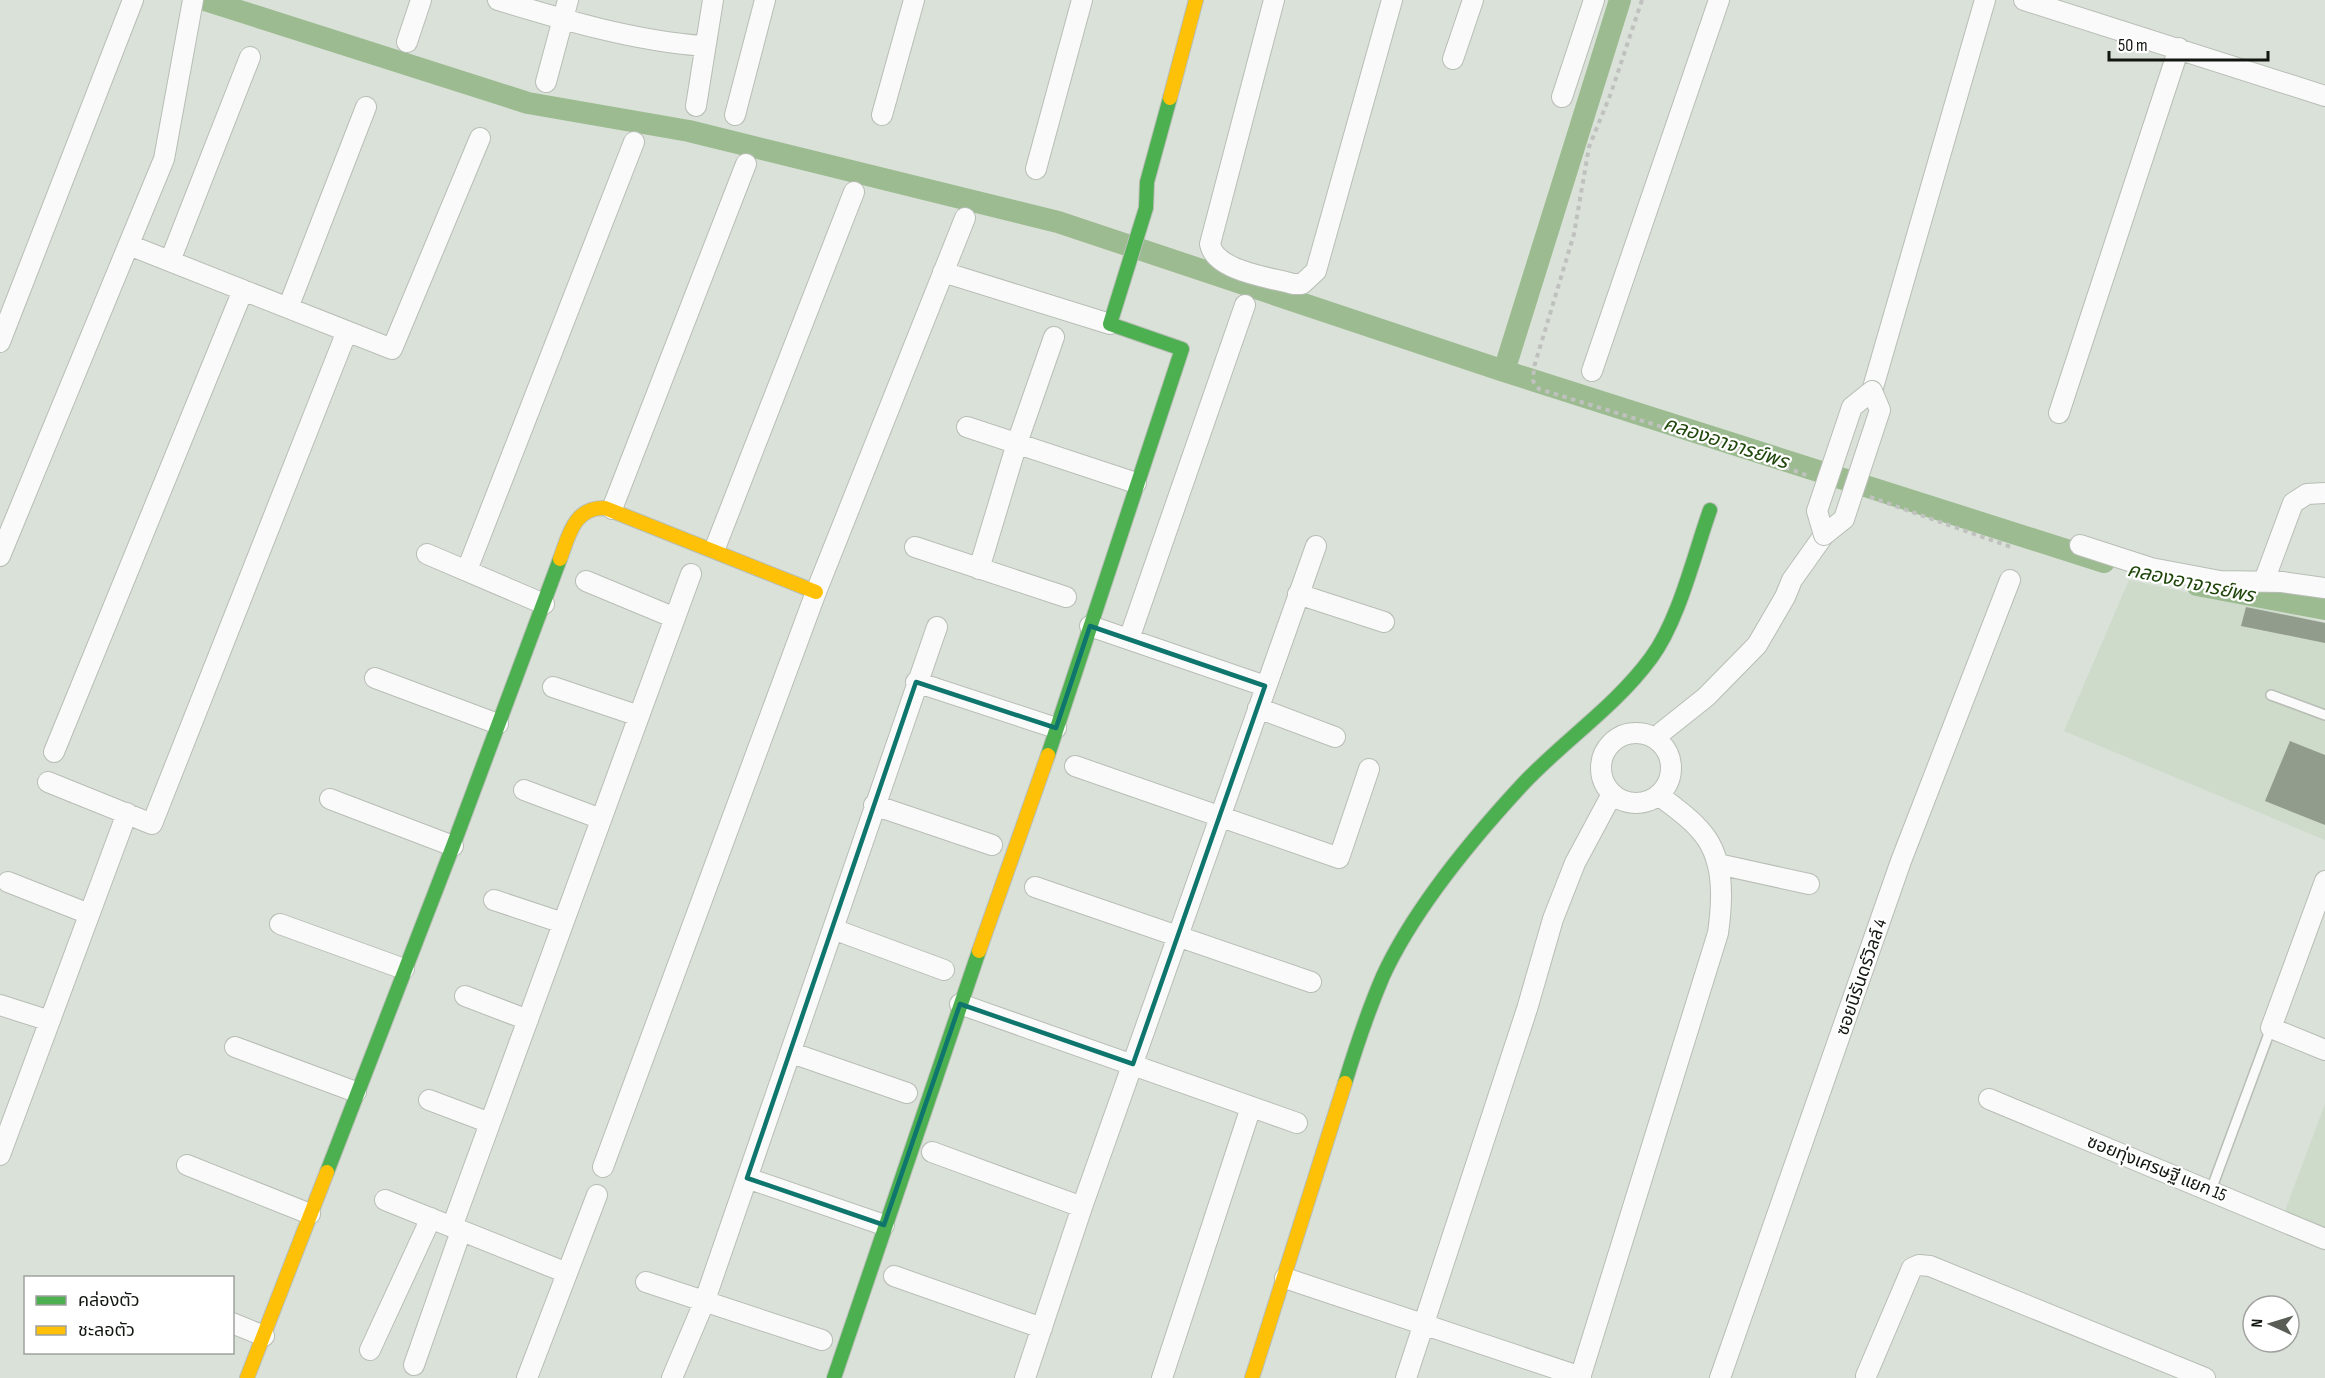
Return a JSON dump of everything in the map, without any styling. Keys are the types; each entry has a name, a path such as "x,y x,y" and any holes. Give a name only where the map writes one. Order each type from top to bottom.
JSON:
{"street":[{"path":"0,556 164,159 193,0"},
{"path":"407,42 421,0"},
{"path":"498,0 563,19 681,44 704,46"},
{"path":"546,82 568,0"},
{"path":"696,106 713,0"},
{"path":"735,115 765,0"},
{"path":"882,115 914,0"},
{"path":"1036,169 1082,0"},
{"path":"1110,324 1146,207 1148,182 1196,0"},
{"path":"1274,0 1210,244 1212,252 1223,264 1293,284 1302,284 1316,272 1392,0"},
{"path":"1453,59 1473,0"},
{"path":"1562,97 1594,0"},
{"path":"1592,371 1719,0"},
{"path":"1824,535 1817,512 1852,407 1872,391 1985,0"},
{"path":"2024,0 2325,96"},
{"path":"0,342 132,2"},
{"path":"2058,413 2178,48"},
{"path":"170,261 250,57"},
{"path":"288,308 366,107"},
{"path":"129,245 392,349 480,138"},
{"path":"467,570 634,142"},
{"path":"612,508 746,164"},
{"path":"715,549 854,192"},
{"path":"603,1167 816,592 965,218"},
{"path":"834,1378 960,1004 1014,857 1182,349 944,272"},
{"path":"54,752 243,290"},
{"path":"1129,639 1245,305"},
{"path":"48,782 152,824 347,331"},
{"path":"979,569 1017,444 1054,337"},
{"path":"1657,740 1662,732 1714,690 1757,645 1772,622 1792,580 1824,535 1844,519 1880,410 1872,391"},
{"path":"967,426 1136,483"},
{"path":"2264,581 2293,503 2307,494 2325,493"},
{"path":"248,1378 356,1092 453,846 572,526 579,515 589,508 612,508 816,592"},
{"path":"1252,1378 1360,1035 1383,975 1412,924 1476,838 1523,784 1593,720 1640,671 1661,642 1710,510"},
{"path":"2080,545 2151,568 2220,581 2264,581 2325,588"},
{"path":"1025,1378 1176,937 1316,546"},
{"path":"915,547 1066,597"},
{"path":"426,554 544,604"},
{"path":"414,1365 490,1123 691,574"},
{"name":"ซอยนิรันดร์วิลล์ 4","path":"1720,1378 1901,861 2010,580"},
{"path":"586,581 675,618"},
{"path":"1298,594 1384,622"},
{"path":"1090,626 1265,686"},
{"path":"672,1378 705,1300 792,1053 916,682 937,627"},
{"path":"375,678 498,724"},
{"path":"916,682 1056,728"},
{"path":"553,687 639,716"},
{"path":"1258,708 1335,736"},
{"path":"1593,720 1609,747"},
{"path":"1627,735 1647,735 1657,740 1664,748 1671,767 1670,778 1659,795 1640,803 1621,800 1612,794 1602,776 1604,756 1609,747 1627,735"},
{"path":"1075,766 1339,858 1369,769"},
{"path":"524,790 602,819"},
{"path":"1406,1378 1553,919 1575,863 1612,794"},
{"path":"1285,1278 1580,1378 1715,944 1721,912 1718,864 1701,830 1659,795"},
{"path":"330,799 453,846"},
{"path":"874,805 992,845"},
{"path":"0,1155 5,1124 50,1021 127,813"},
{"path":"1718,864 1809,884"},
{"path":"2325,881 2271,1028 2325,1050"},
{"path":"8,882 89,914"},
{"path":"1035,887 1311,982"},
{"path":"494,900 563,923"},
{"path":"280,924 404,969"},
{"path":"833,929 944,970"},
{"path":"465,996 528,1020"},
{"path":"960,1004 1297,1123"},
{"path":"0,1005 50,1021"},
{"path":"235,1047 356,1092"},
{"path":"792,1053 906,1093"},
{"name":"ซอยทุ่งเศรษฐี แยก 15","path":"1989,1099 2325,1239"},
{"path":"429,1100 490,1123"},
{"path":"1162,1378 1251,1107"},
{"path":"932,1152 1082,1207"},
{"path":"187,1165 310,1214"},
{"path":"747,1178 884,1225"},
{"path":"527,1378 597,1195"},
{"path":"385,1200 567,1273"},
{"path":"370,1350 431,1218"},
{"path":"1866,1376 1912,1268 1919,1265 1930,1266 2205,1378"},
{"path":"894,1276 1042,1328"},
{"path":"646,1282 822,1340"},
{"path":"234,1324 264,1336"}],"lane":[{"path":"2271,694 2325,715"},
{"path":"2211,1190 2271,1028"}],"path":[{"path":"1642,0 1611,93 1589,147 1574,234 1532,374 1533,381 1539,389 1737,450 1815,478"},
{"path":"1860,493 2014,548"}],"highlighted area":[{"path":"1090,626 1265,686 1133,1064 960,1004 884,1225 747,1178 916,682 1056,728"}],"shaded area":[{"path":"2129,580 2325,622 2325,840 2064,731"},
{"path":"2325,1104 2325,1229 2285,1211"}],"building":[{"path":"2246,607 2325,623 2325,643 2241,626"},
{"path":"2290,741 2325,755 2325,825 2265,801"}],"waterway":[{"path":"205,0 528,103 689,131 1058,222 1504,371"},
{"name":"คลองอาจารย์พร","path":"1620,0 1504,371 2104,562"},
{"name":"คลองอาจารย์พร","path":"2197,585 2325,609"}],"traffic: fast":[{"path":"1048,755 1182,349 1110,324 1146,208 1147,182 1170,98"},
{"path":"1345,1083 1362,1029 1383,976 1410,926 1427,901 1464,852 1522,785 1637,676 1661,643 1678,606 1710,510"},
{"path":"327,1172 453,846 560,559"},
{"path":"834,1378 979,951"}],"traffic: slow":[{"path":"1170,98 1196,0"},
{"path":"560,559 570,532 580,517 586,512 605,508 816,592"},
{"path":"979,951 1048,755"},
{"path":"1252,1378 1345,1083"},
{"path":"247,1378 327,1172"}]}
